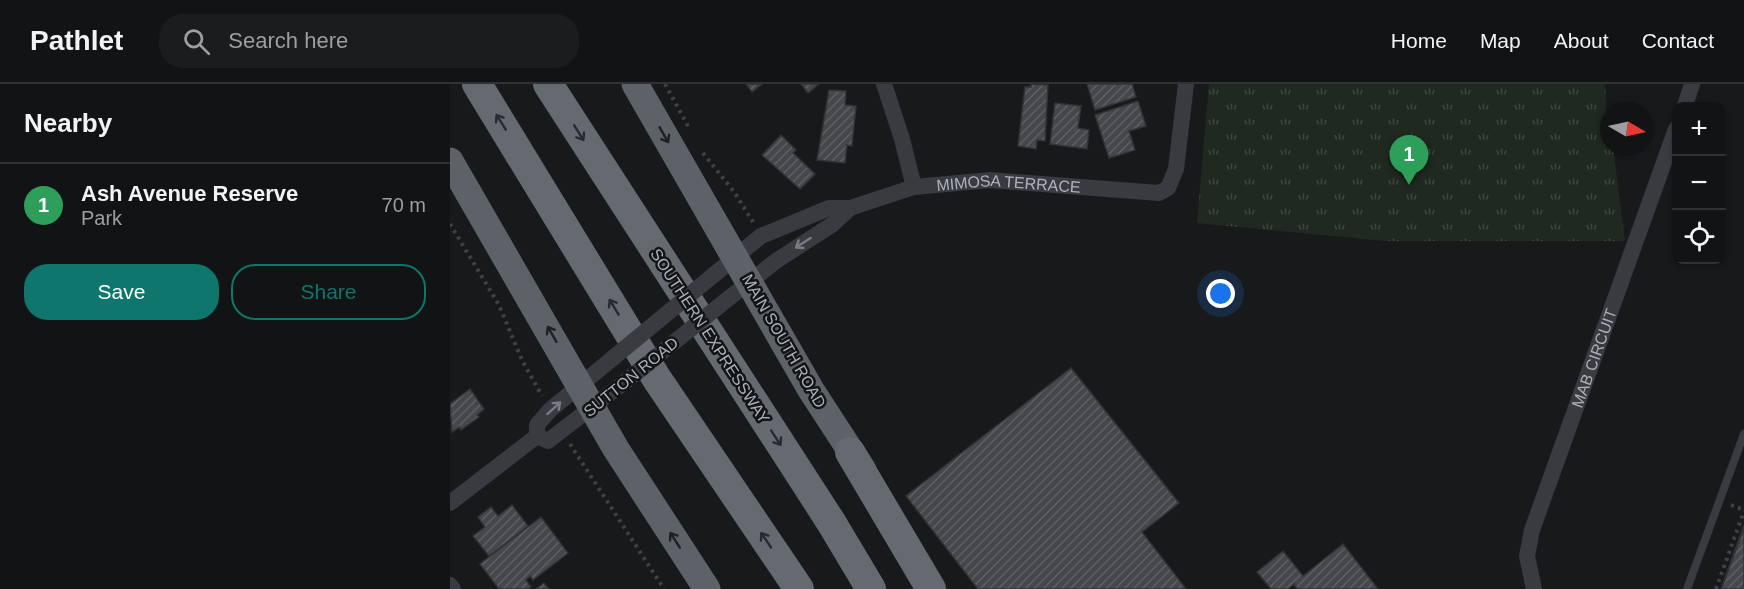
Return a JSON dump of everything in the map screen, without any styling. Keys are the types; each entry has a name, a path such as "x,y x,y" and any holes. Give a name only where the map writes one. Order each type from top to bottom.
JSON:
{"highway":[{"path":"477,84 657,379 795,584"},
{"name":"SOUTHERN EXPRESSWAY","path":"548,84 831,522 871,589"},
{"name":"MAIN SOUTH ROAD","path":"634,84 740,290 947,589"},
{"path":"450,161 458,180 587,396 616,449 707,589"},
{"path":"850,452 931,589"},
{"path":"831,522 883,589"}],"street":[{"path":"884,84 902,139 914,187"},
{"name":"MIMOSA TERRACE","path":"587,396 613,358 761,236 829,208 850,208 914,187 990,180 1150,193 1168,188 1176,169 1186,84"},
{"path":"1686,102 1692,84"},
{"name":"MAB CIRCUIT","path":"1534,589 1527,556 1532,530 1672,143"},
{"name":"MIMOSA TERRACE","path":"740,290 776,261 833,224 850,208"},
{"name":"SUTTON ROAD","path":"537,436 537,425 587,396 626,381 740,290"},
{"name":"SUTTON ROAD","path":"537,436 548,441 587,396"},
{"name":"SUTTON ROAD","path":"450,503 537,436"},
{"path":"450,585 453,589"}],"lane":[{"path":"1687,589 1744,434"}],"path":[{"path":"665,84 692,133"},
{"path":"697,143 735,193 753,222"},
{"path":"450,224 499,305 522,360 542,396"},
{"path":"575,452 664,589"},
{"path":"1716,589 1744,511"}],"green space":[{"path":"1209,84 1605,84 1606,102 1600,102 1600,156 1614,156 1625,241 1385,241 1197,223"}],"building":[{"path":"746,84 762,84 752,92"},
{"path":"801,84 819,84 808,93"},
{"path":"1031,84 1048,85 1045,141 1037,140 1036,149 1018,146 1025,87 1031,87"},
{"path":"1087,84 1132,84 1136,97 1095,110"},
{"path":"829,90 846,91 845,105 856,106 852,146 847,145 845,163 817,160"},
{"path":"1138,101 1146,126 1129,131 1135,150 1109,158 1095,115"},
{"path":"1055,103 1081,106 1078,128 1089,130 1087,149 1050,144"},
{"path":"781,135 796,150 793,153 815,174 800,189 762,155"},
{"path":"1071,368 1179,503 1142,532 1186,589 978,589 906,496"},
{"path":"470,389 484,409 477,415 479,417 461,430 459,427 452,432 450,404"},
{"path":"512,505 528,526 489,556 473,536 485,527 478,517 491,507 498,516"},
{"path":"541,517 568,553 533,580 530,576 526,580 531,587 528,589 499,589 480,564"},
{"path":"1744,525 1744,589 1721,589"},
{"path":"1744,528 1744,589 1721,589 1724,582"},
{"path":"1343,544 1378,589 1297,589 1294,584 1288,589 1271,589 1257,572 1283,551 1303,576"},
{"path":"544,583 549,589 536,589"}],"place":[{"name":"Ash Avenue Reserve","path":"1409,185"}]}
